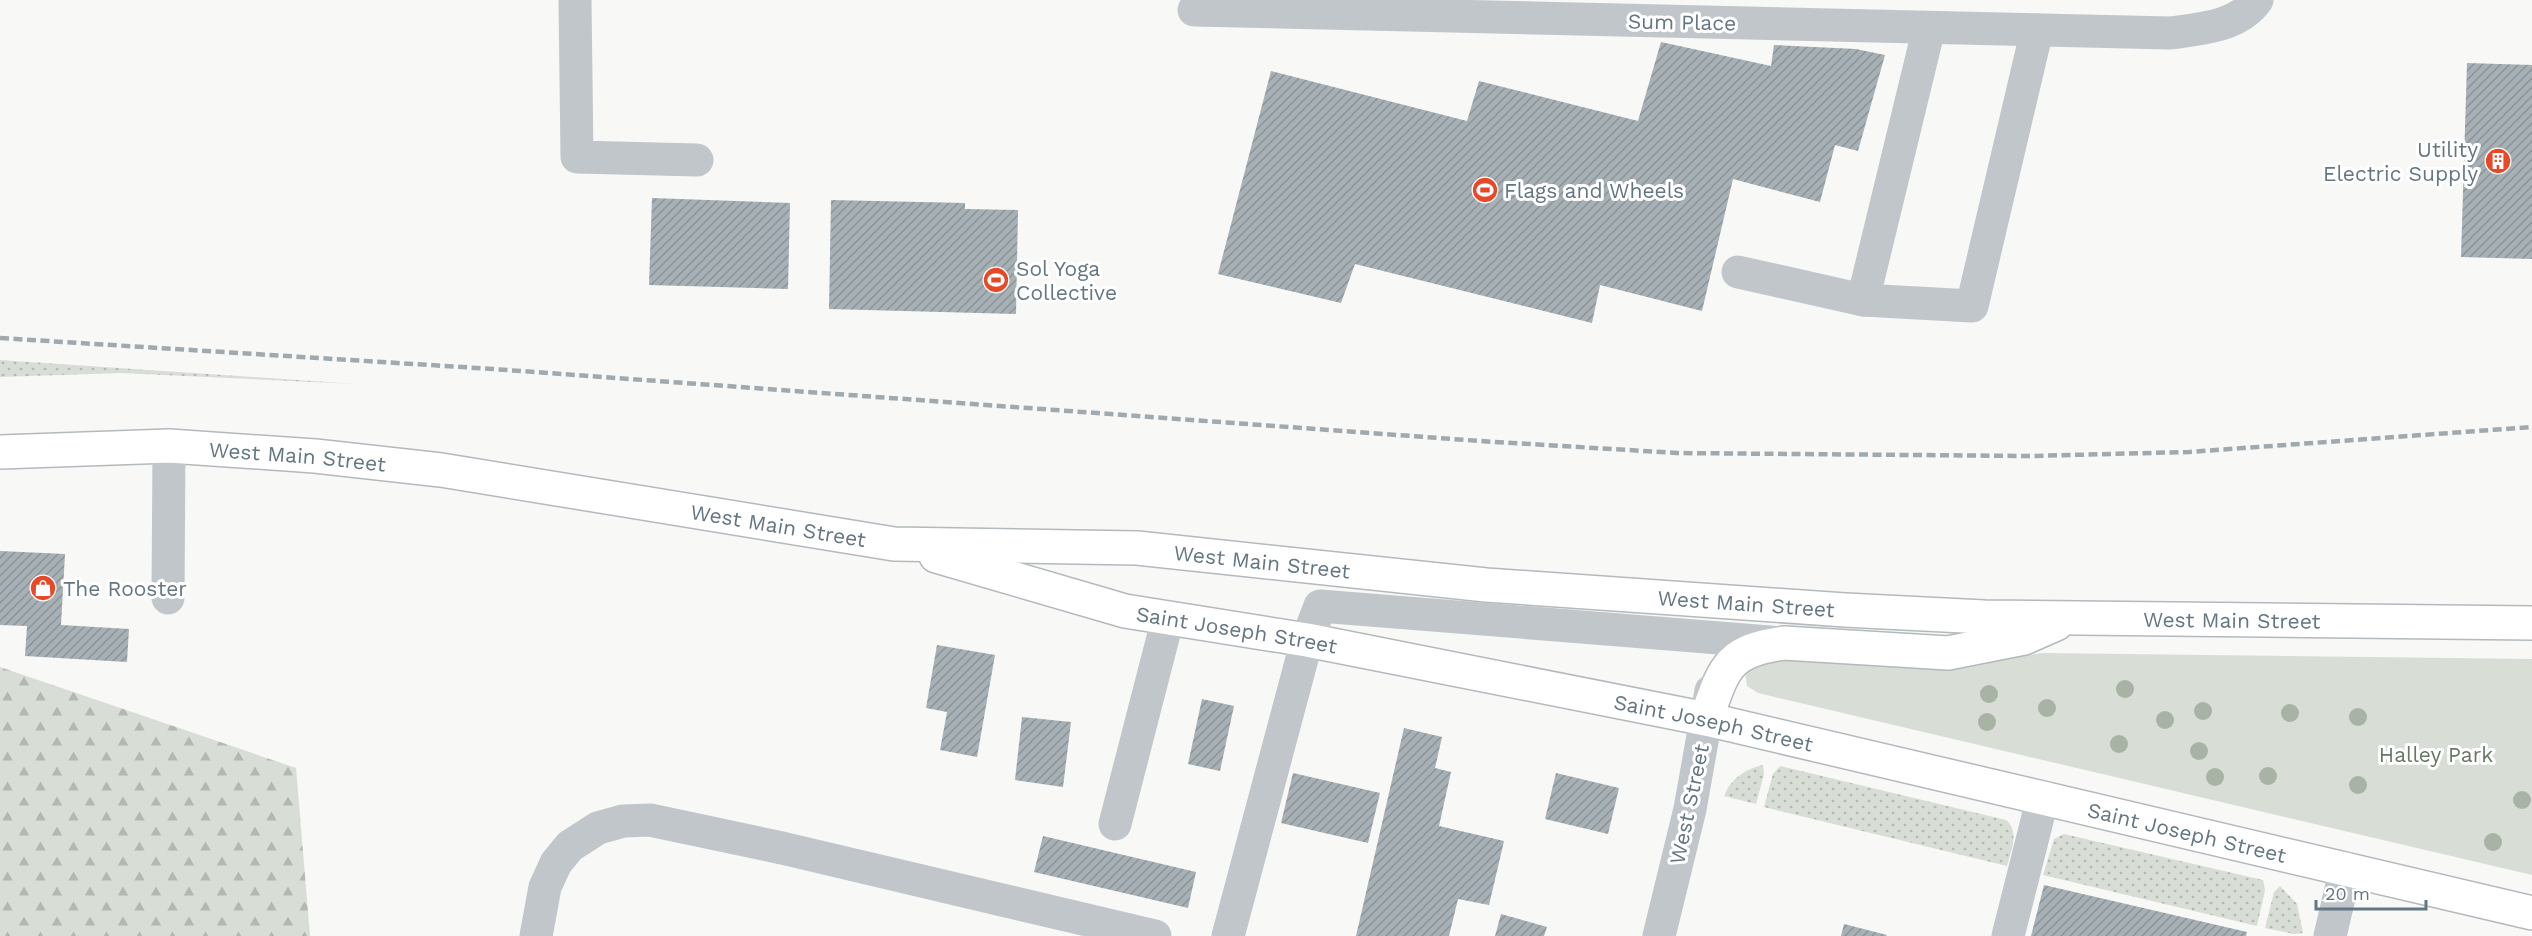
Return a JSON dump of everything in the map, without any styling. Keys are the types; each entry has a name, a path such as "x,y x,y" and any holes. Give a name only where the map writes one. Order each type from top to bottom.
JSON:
{"main road":[{"name":"West Main Street","path":"0,452 169,447 315,456 441,470 894,544 1137,548 1486,585 1880,612 2069,618 2532,623"},
{"name":"Saint Joseph Street","path":"894,544 1125,611 1307,640 1706,719 2532,913"},
{"path":"1706,719 1721,678 1730,663 1746,652 1761,646 1784,643 1948,653 2024,638 2069,618"}],"street":[{"path":"575,0 577,157 697,160"},
{"name":"Sum Place","path":"1194,10 2170,33 2215,27 2251,9 2257,0"},
{"path":"1863,300 1929,28"},
{"path":"1738,272 1863,300 1972,306 2037,30"},
{"path":"168,598 169,447"},
{"name":"West Street","path":"1659,936 1690,809 1726,600"},
{"path":"1228,936 1307,640 1320,606 1784,643"},
{"path":"1115,824 1167,618"},
{"path":"2008,936 2043,797"},
{"path":"536,936 545,887 556,863 570,846 598,828 623,821 650,820 1155,936"},
{"path":"2330,936 2346,868"}],"green space":[{"path":"0,360 356,384 121,373 0,377"},
{"name":"Halley Park","path":"2042,653 2532,659 2532,875 1758,693 1747,686 1745,672 1767,657 1965,664"},
{"path":"0,667 296,768 310,936 0,936"},
{"path":"1763,765 1764,774 1756,804 1724,796 1740,775"},
{"path":"1780,766 2006,820 2014,836 2007,866 1764,807 1773,774"},
{"path":"2064,834 2263,880 2265,890 2257,926 2043,875 2054,839"},
{"path":"2280,886 2297,904 2303,933 2294,934 2265,928 2274,892"}],"building":[{"name":"Flags and Wheels","path":"1661,42 1771,66 1774,45 1856,49 1885,55 1858,151 1835,145 1820,202 1733,179 1702,311 1600,285 1592,323 1355,264 1341,303 1218,274 1271,71 1467,121 1479,81 1638,121"},
{"name":"Utility Electric Supply","path":"2467,63 2532,65 2532,259 2461,257"},
{"path":"652,198 790,203 788,289 649,285"},
{"path":"831,200 965,203 965,209 1018,210 1016,314 829,309"},
{"path":"0,551 65,554 61,625 129,629 127,662 25,656 27,626 0,625"},
{"path":"937,645 995,655 977,757 940,750 947,712 926,708"},
{"path":"1202,699 1234,706 1220,771 1188,764"},
{"path":"1022,717 1071,722 1063,787 1015,780"},
{"path":"1404,728 1442,737 1435,768 1451,772 1439,826 1504,841 1489,905 1458,899 1449,936 1356,936"},
{"path":"1293,773 1380,793 1368,843 1281,823"},
{"path":"1556,773 1619,788 1608,834 1545,819"},
{"path":"1043,836 1196,872 1188,908 1034,872"},
{"path":"2044,885 2247,932 2246,936 2031,936"},
{"path":"1501,914 1547,927 1544,936 1495,936"},
{"path":"1844,924 1887,935 1841,936"}],"railway":[{"path":"0,338 493,369 1480,441 1677,453 2030,456 2189,452 2532,427"}],"place":[{"name":"Utility Electric Supply","path":"2498,161"},
{"name":"Flags and Wheels","path":"1485,190"},
{"name":"Sol Yoga Collective","path":"996,280"},
{"name":"The Rooster","path":"43,588"}]}
